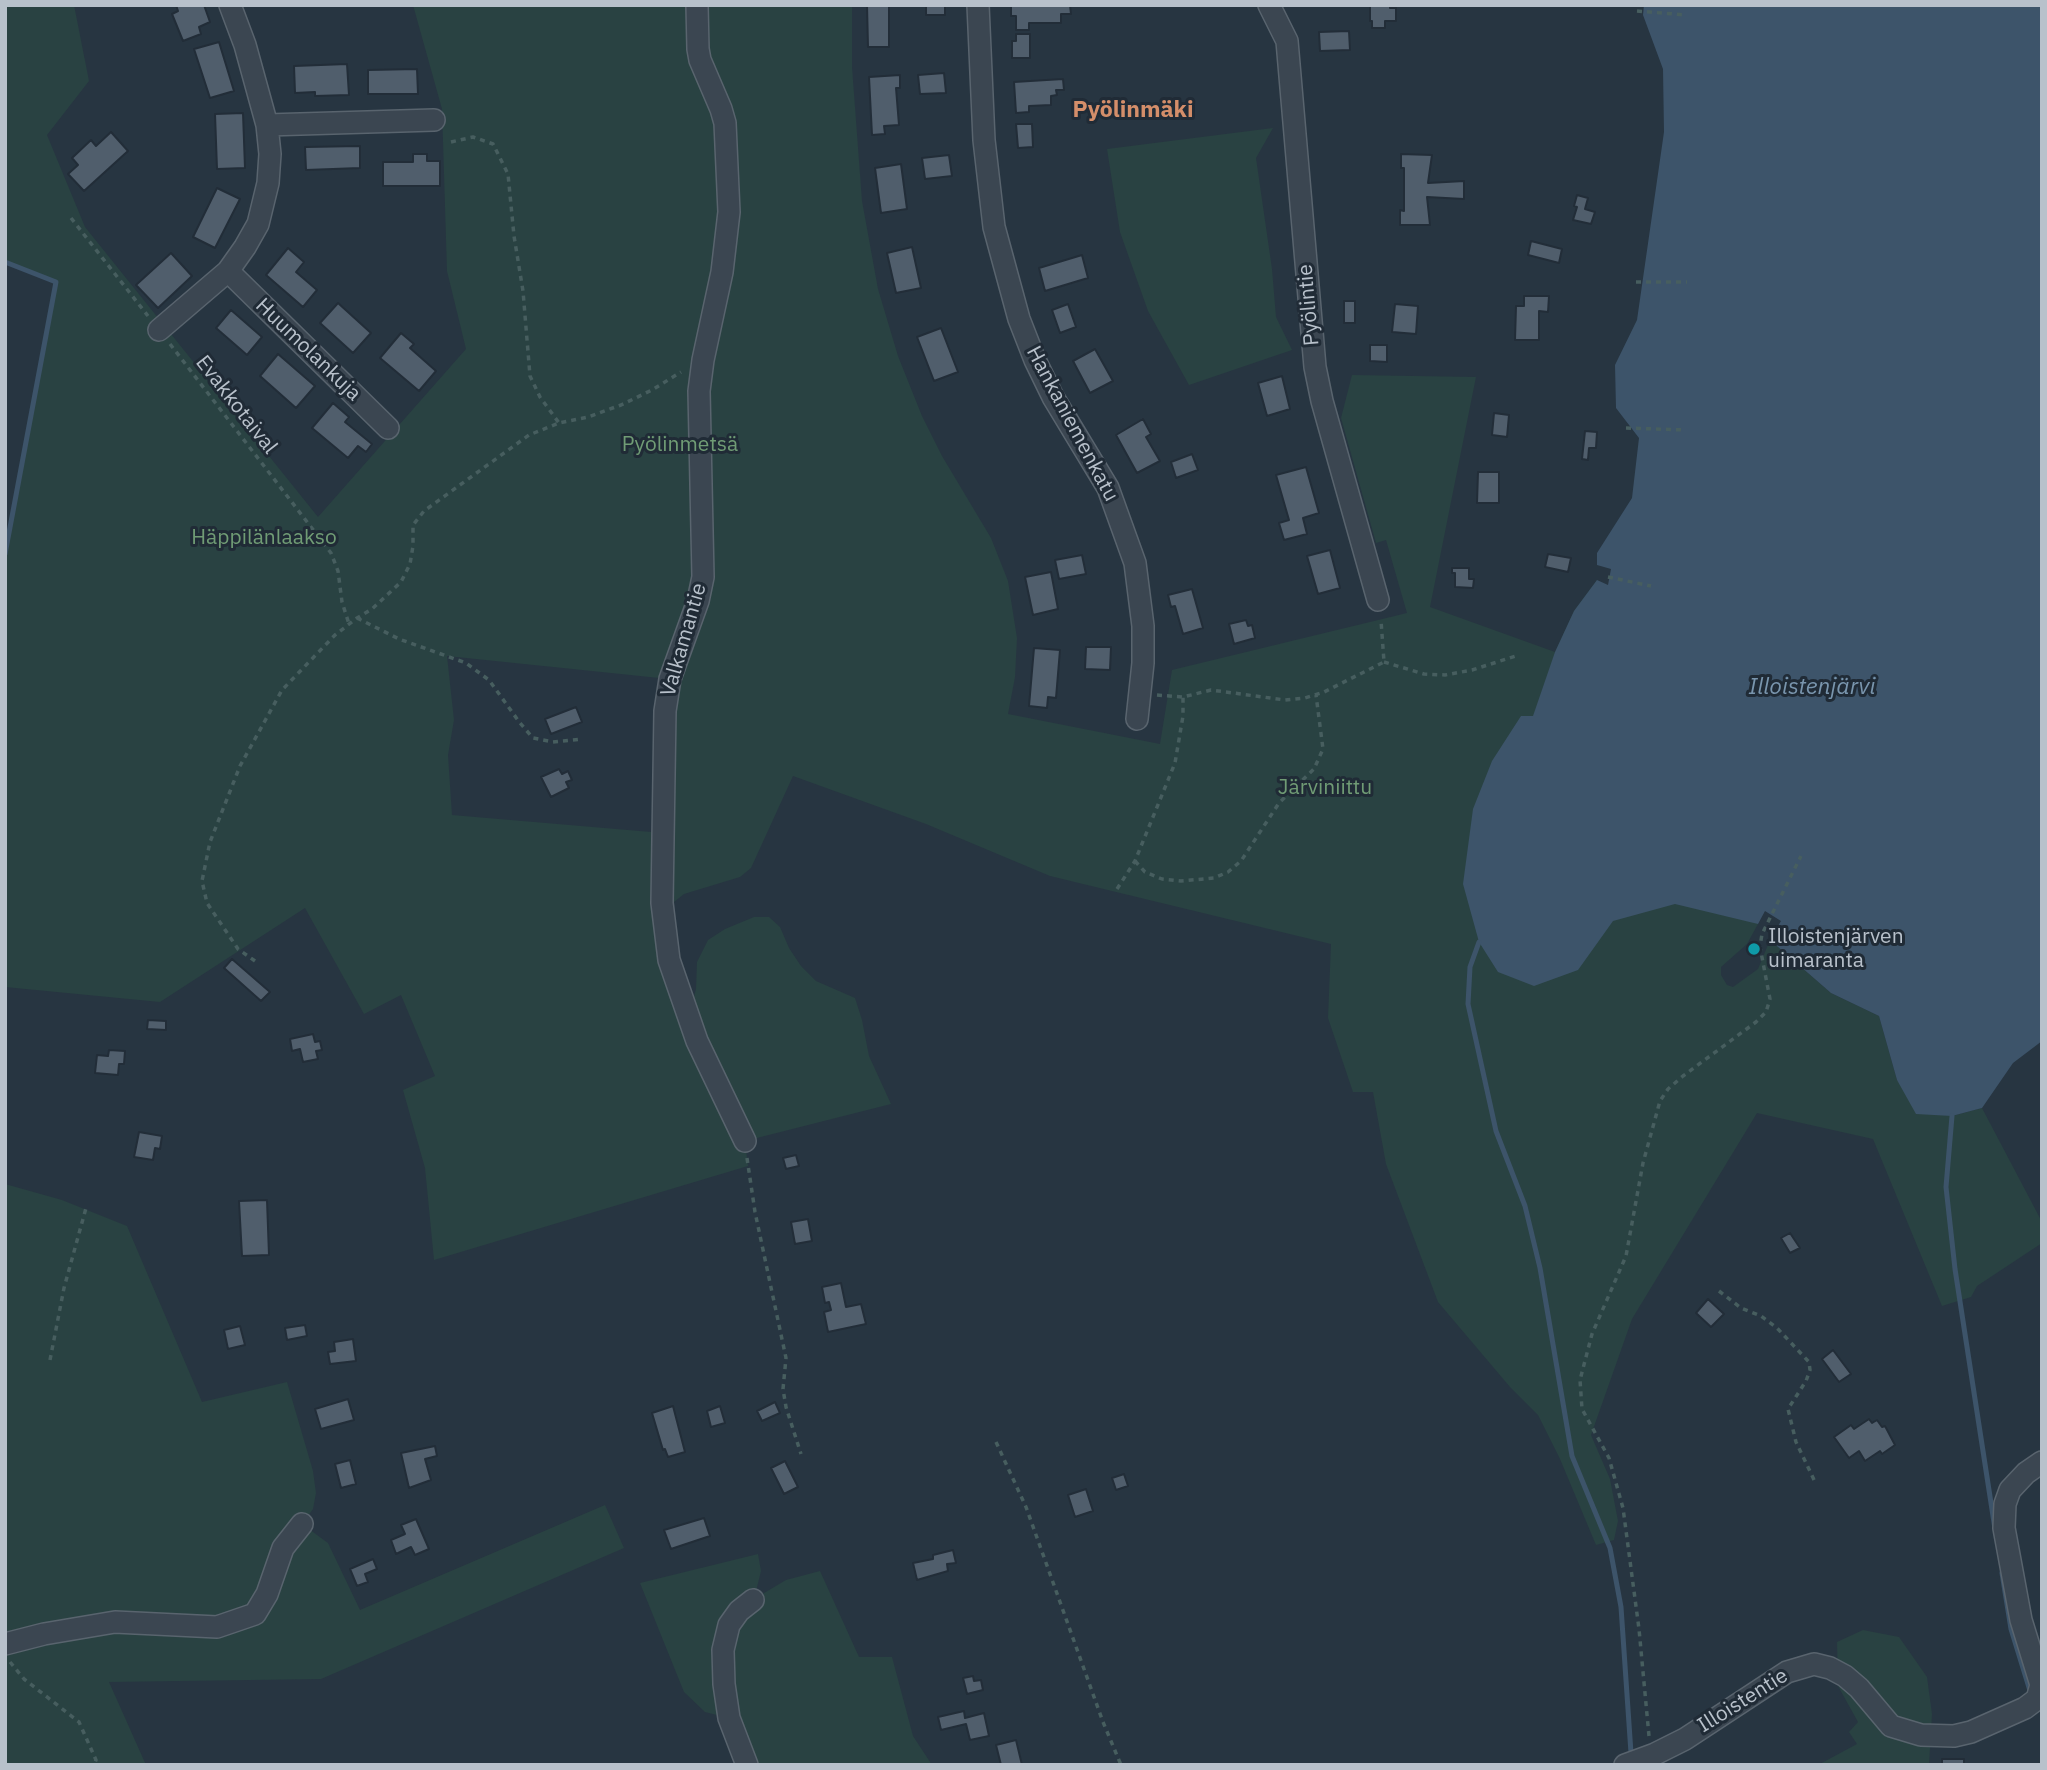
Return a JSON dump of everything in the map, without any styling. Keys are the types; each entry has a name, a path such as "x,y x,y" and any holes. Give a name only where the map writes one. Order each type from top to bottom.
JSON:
{"street":[{"path":"159,330 228,271 258,224 268,183 270,154 267,125 245,45 230,5"},
{"name":"Valkamantie","path":"697,5 700,60 725,123 729,212 722,272 699,391 703,577 698,601 670,679 665,711 662,903 669,960 697,1041 745,1141"},
{"name":"Hankaniemenkatu","path":"978,5 984,140 994,227 1019,319 1035,360 1053,397 1108,488 1135,563 1143,626 1143,663 1137,719"},
{"name":"Pyölintie","path":"1269,5 1287,41 1290,64 1315,367 1379,607"},
{"path":"267,125 434,120"},
{"name":"Huumolankuja","path":"228,271 388,428"},
{"name":"Illoistentie","path":"1625,1765 1685,1739 1787,1672 1814,1664 1845,1676 1859,1688 1891,1726 1921,1735 1954,1736 1971,1732 2013,1715 2037,1699 2041,1685 2021,1620 2004,1528 2005,1504 2010,1489 2042,1462"},
{"path":"5,1643 115,1622 216,1627 255,1614 267,1594 283,1548 302,1524"},
{"path":"747,1765 729,1718 723,1650 729,1625 739,1611 752,1600"}],"path":[{"path":"1637,11 1686,15"},
{"path":"451,142 473,137 493,144 508,174 523,291 530,376 540,397 559,423"},
{"name":"Evakkotaival","path":"71,218 331,553 338,571 342,602 349,624"},
{"path":"1636,282 1687,282"},
{"path":"255,961 238,949 207,903 202,881 210,842 240,766 282,690 349,624 372,609 401,582 410,564 414,545 413,525 424,511 529,436 559,423 621,405 703,360"},
{"path":"1626,428 1685,430"},
{"path":"1608,577 1651,586"},
{"path":"1379,607 1384,662"},
{"path":"357,618 399,639 466,663 489,680 533,738 554,742 582,739"},
{"path":"1165,696 1183,697 1211,690 1285,700 1305,698 1384,662 1424,674 1445,675 1472,670 1519,655"},
{"path":"1135,861 1145,872 1162,879 1188,881 1214,878 1228,872 1241,861 1279,803 1314,769 1322,749 1315,695"},
{"path":"1117,889 1135,861 1175,763 1183,716 1183,697"},
{"path":"1651,1755 1639,1629 1623,1508 1609,1458 1582,1409 1580,1380 1592,1334 1626,1256 1643,1163 1660,1101 1668,1089 1683,1076 1766,1012 1770,999 1760,947 1762,934 1801,856"},
{"path":"745,1141 755,1212 786,1358 783,1390 786,1407 801,1454"},
{"path":"50,1360 64,1288 86,1208"},
{"path":"1719,1291 1741,1308 1760,1316 1777,1328 1810,1362 1806,1381 1788,1409 1796,1442 1816,1484"},
{"path":"996,1442 1026,1507 1121,1765"},
{"path":"5,1657 24,1679 79,1722 96,1760 94,1765"}],"green space":[{"path":"5,5 74,5 89,81 47,135 85,227 318,517 466,349 447,271 442,109 413,5 852,5 852,67 862,201 878,289 898,356 922,416 942,456 991,538 1008,581 1017,638 1015,677 1008,714 1160,744 1172,670 1407,613 1386,540 1376,543 1341,418 1352,375 1476,377 1430,607 1555,652 1574,611 1597,580 1758,924 1747,944 1721,967 1721,975 1727,985 1733,987 1758,969 1770,940 1831,993 1879,1016 1897,1080 1952,1116 1982,1108 2042,1222 2042,1243 1977,1286 1971,1297 1942,1306 1873,1139 1757,1113 1632,1319 1591,1435 1610,1479 1618,1521 1614,1540 1596,1545 1560,1459 1538,1415 1510,1387 1438,1302 1386,1164 1373,1092 1353,1092 1328,1018 1331,944 1050,876 926,824 793,776 751,868 740,877 684,894 669,906 689,1015 696,989 697,962 708,940 725,929 754,917 769,917 780,927 801,966 816,981 855,998 869,1056 891,1104 745,1141 748,1166 434,1260 425,1168 403,1090 435,1076 401,995 364,1014 305,908 160,1002 5,987 5,554 56,282 5,262","holes":["447,656 669,679 663,833 452,815 448,755 454,720"]},
{"path":"1273,128 1256,158 1276,317 1292,350 1189,385 1148,311 1120,232 1107,149"},
{"path":"5,1184 62,1200 127,1226 202,1402 287,1382 313,1471 316,1493 313,1509 302,1524 328,1543 360,1610 605,1505 624,1548 321,1679 109,1682 146,1765 5,1765"},
{"path":"758,1554 761,1571 754,1599 786,1580 820,1571 859,1657 892,1657 913,1736 932,1765 747,1765 729,1718 705,1712 684,1692 640,1583"},
{"path":"1863,1630 1899,1637 1927,1677 1932,1714 1929,1765 1818,1765 1857,1744 1849,1732 1858,1722 1838,1686 1837,1642"}],"water":[{"name":"Illoistenjärvi","path":"1644,5 2042,5 2042,1041 2013,1063 1982,1108 1952,1116 1916,1114 1897,1080 1879,1016 1831,993 1770,940 1781,921 1765,911 1758,924 1675,904 1613,921 1578,970 1534,986 1498,972 1479,942 1463,884 1473,809 1492,761 1521,716 1533,716 1555,652 1574,611 1597,580 1608,585 1611,569 1597,565 1597,553 1632,498 1639,438 1616,408 1615,365 1637,320 1664,132 1663,69 1643,15"}],"building":[{"path":"176,5 204,5 210,22 199,27 201,34 183,41 172,14 178,11"},
{"path":"867,5 889,5 889,47 868,47"},
{"path":"926,5 945,5 945,15 926,15"},
{"path":"1011,5 1070,5 1071,14 1061,14 1061,23 1029,23 1029,30 1016,30 1016,16 1011,16"},
{"path":"1370,5 1390,5 1390,8 1396,8 1396,21 1385,21 1385,28 1372,28"},
{"path":"1349,31 1350,50 1320,51 1319,32"},
{"path":"1016,34 1030,34 1030,58 1012,58 1012,41 1016,41"},
{"path":"219,42 234,91 210,98 194,49"},
{"path":"347,64 349,95 315,96 315,92 295,93 294,66"},
{"path":"417,69 418,94 368,94 368,70"},
{"path":"944,73 946,93 920,94 918,75"},
{"path":"900,75 900,88 896,88 899,125 884,126 885,134 872,135 869,77"},
{"path":"1063,79 1064,90 1056,90 1057,95 1051,96 1051,105 1029,106 1029,112 1016,113 1014,82"},
{"path":"243,113 245,168 217,169 215,114"},
{"path":"1016,124 1032,124 1033,147 1018,148"},
{"path":"111,132 128,151 84,191 68,174 78,165 72,158 91,140 96,146"},
{"path":"360,146 360,168 306,170 305,147"},
{"path":"413,154 427,154 427,161 440,161 440,186 383,186 383,162 413,162"},
{"path":"1401,154 1432,155 1428,183 1464,181 1464,199 1427,197 1430,225 1400,225 1400,210 1404,211 1404,168 1401,168"},
{"path":"949,155 952,176 925,179 922,158"},
{"path":"901,164 907,209 881,213 875,168"},
{"path":"217,188 240,199 215,248 193,237"},
{"path":"1577,195 1588,198 1585,209 1595,212 1591,224 1573,220"},
{"path":"1531,241 1562,249 1559,263 1528,255"},
{"path":"912,247 921,288 896,293 887,253"},
{"path":"288,248 304,262 296,272 317,290 303,307 266,275"},
{"path":"171,253 192,276 158,308 136,285"},
{"path":"1082,255 1088,278 1045,291 1039,268"},
{"path":"1524,296 1549,296 1548,312 1539,311 1539,340 1515,340 1516,306 1524,306"},
{"path":"1344,301 1355,301 1355,323 1344,323"},
{"path":"338,303 371,333 353,353 320,323"},
{"path":"1068,304 1076,327 1060,333 1052,310"},
{"path":"1395,304 1418,306 1416,334 1392,332"},
{"path":"231,310 262,337 247,355 216,328"},
{"path":"941,328 958,372 934,381 917,337"},
{"path":"401,333 414,344 410,348 436,371 419,391 380,358"},
{"path":"1370,345 1387,345 1387,362 1370,361"},
{"path":"1095,349 1113,381 1090,393 1073,361"},
{"path":"278,354 315,386 296,408 260,376"},
{"path":"1282,376 1290,409 1267,416 1258,383"},
{"path":"333,403 349,417 345,422 372,444 366,452 358,446 348,458 312,428"},
{"path":"1494,413 1509,415 1507,437 1492,435"},
{"path":"1143,419 1151,434 1146,437 1160,461 1137,473 1116,435"},
{"path":"1585,431 1597,432 1596,448 1589,448 1588,460 1582,459"},
{"path":"1192,454 1198,470 1176,478 1171,462"},
{"path":"1306,467 1319,513 1303,518 1307,534 1284,540 1279,523 1289,520 1276,475"},
{"path":"1478,472 1499,472 1499,503 1477,503"},
{"path":"1330,550 1340,588 1318,594 1307,556"},
{"path":"1548,554 1571,558 1568,572 1545,567"},
{"path":"1082,555 1086,574 1059,579 1055,560"},
{"path":"1452,568 1469,568 1469,579 1474,579 1473,588 1455,587 1455,573 1452,573"},
{"path":"1051,572 1058,609 1033,615 1025,577"},
{"path":"1192,589 1203,628 1183,634 1175,606 1171,607 1168,595"},
{"path":"1246,620 1248,626 1252,625 1255,638 1234,644 1229,624"},
{"path":"1086,647 1111,647 1110,670 1085,669"},
{"path":"1034,648 1060,650 1056,698 1048,697 1047,708 1029,706"},
{"path":"576,707 582,722 551,734 545,719"},
{"path":"559,769 562,774 568,771 572,780 566,782 569,788 551,797 541,777"},
{"path":"232,959 270,992 261,1001 224,968"},
{"path":"148,1020 166,1021 166,1030 147,1029"},
{"path":"313,1034 315,1042 320,1041 322,1050 316,1051 318,1059 303,1062 300,1049 292,1051 290,1039"},
{"path":"109,1050 125,1051 124,1064 119,1064 118,1075 95,1073 97,1055 108,1056"},
{"path":"139,1132 162,1136 160,1149 155,1148 153,1160 134,1157"},
{"path":"796,1155 799,1166 786,1169 783,1158"},
{"path":"267,1200 269,1255 242,1256 239,1201"},
{"path":"808,1219 812,1241 795,1244 791,1222"},
{"path":"1790,1233 1800,1248 1790,1253 1781,1238"},
{"path":"841,1283 846,1307 861,1304 866,1324 828,1332 824,1312 831,1310 829,1302 825,1303 822,1287"},
{"path":"1708,1299 1724,1314 1711,1327 1696,1313"},
{"path":"305,1325 307,1336 287,1340 285,1328"},
{"path":"240,1326 245,1345 228,1349 224,1330"},
{"path":"353,1339 356,1361 330,1364 328,1352 335,1351 334,1342"},
{"path":"1833,1350 1851,1374 1839,1382 1822,1359"},
{"path":"348,1399 354,1420 321,1429 315,1409"},
{"path":"775,1402 780,1413 762,1421 757,1411"},
{"path":"673,1406 685,1452 668,1457 665,1449 663,1450 652,1413"},
{"path":"720,1406 725,1423 711,1427 707,1411"},
{"path":"1869,1419 1872,1423 1877,1420 1882,1427 1885,1426 1895,1445 1865,1461 1859,1451 1849,1458 1834,1437 1851,1425 1854,1429"},
{"path":"435,1446 437,1456 425,1459 431,1480 409,1488 401,1453"},
{"path":"350,1460 356,1484 341,1488 335,1464"},
{"path":"785,1461 798,1487 784,1494 771,1468"},
{"path":"1124,1474 1128,1486 1116,1490 1112,1478"},
{"path":"1086,1489 1093,1511 1075,1517 1068,1495"},
{"path":"704,1518 710,1536 671,1549 664,1530"},
{"path":"416,1519 429,1549 415,1555 411,1547 396,1554 391,1540 405,1534 401,1525"},
{"path":"953,1550 956,1563 947,1564 948,1571 917,1580 913,1563 933,1559 933,1555"},
{"path":"373,1559 377,1569 365,1574 368,1582 357,1586 350,1569"},
{"path":"973,1676 974,1681 981,1680 983,1690 967,1694 963,1678"},
{"path":"964,1711 965,1718 984,1713 989,1736 970,1740 966,1724 941,1730 938,1717"},
{"path":"1016,1740 1022,1765 1001,1765 996,1745"},
{"path":"1942,1759 1964,1759 1964,1765 1942,1765"}],"waterway":[{"path":"5,262 56,282 5,554"},
{"path":"1479,942 1470,967 1468,1004 1496,1131 1525,1206 1540,1268 1572,1456 1610,1548 1621,1607 1631,1753"},
{"path":"1952,1116 1946,1187 1955,1269 1995,1529"},
{"path":"2002,1573 2011,1629 2031,1694"}],"place":[{"name":"Illoistenjärven uimaranta","path":"1754,949"}],"district":[{"name":"Pyölinmäki","path":"1133,110"}],"park label":[{"name":"Pyölinmetsä","path":"680,445"},
{"name":"Häppilänlaakso","path":"264,538"},
{"name":"Järviniittu","path":"1325,788"}]}
